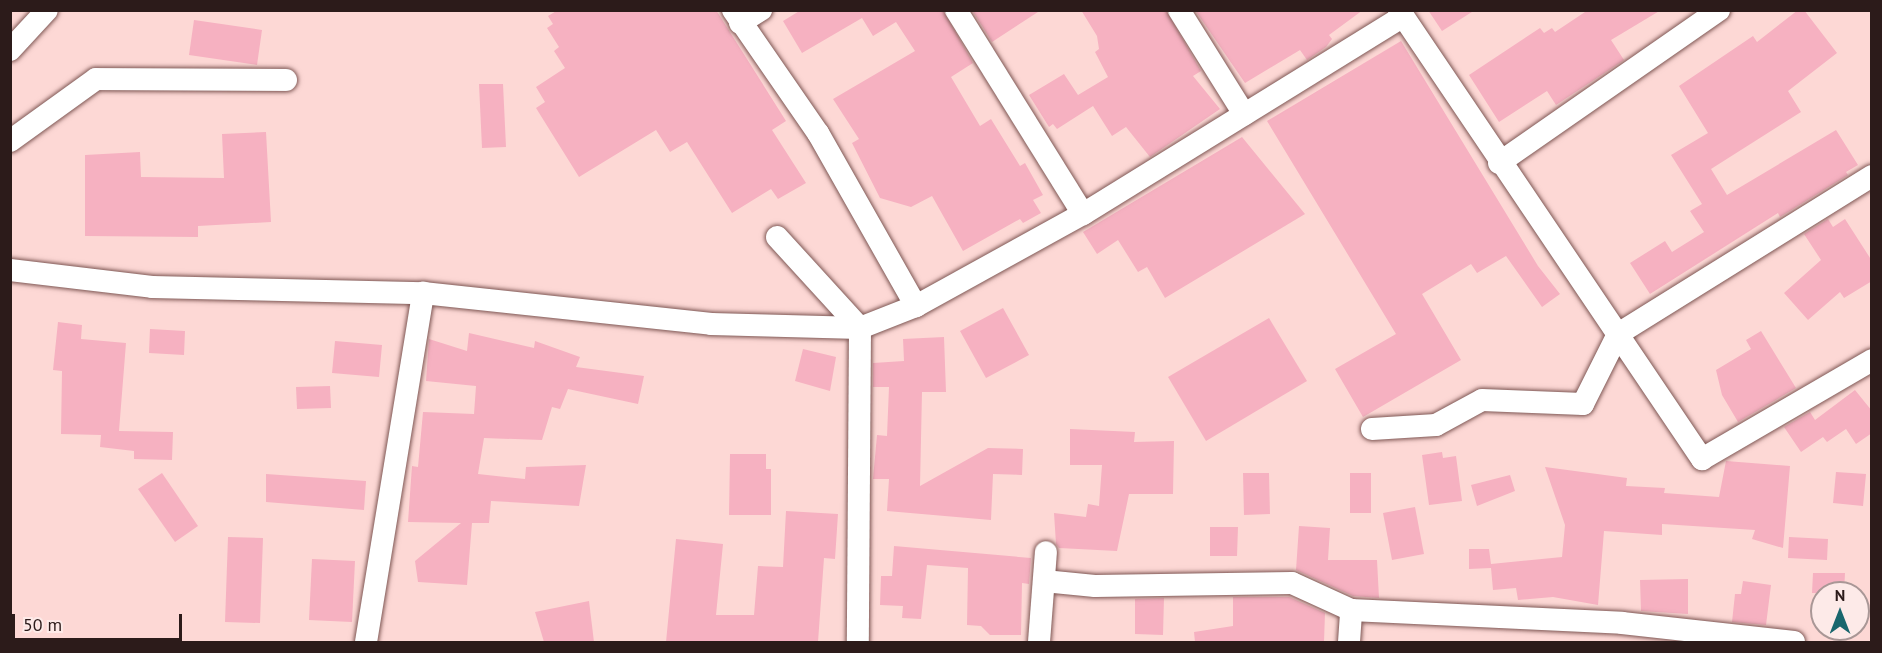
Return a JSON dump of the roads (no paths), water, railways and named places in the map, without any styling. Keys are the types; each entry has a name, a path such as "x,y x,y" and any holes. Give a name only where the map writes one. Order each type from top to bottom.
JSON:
{"street":[{"path":"10,50 46,10"},
{"path":"761,10 737,17 818,133 916,306"},
{"path":"956,10 1083,214"},
{"path":"1179,10 1244,114"},
{"path":"1499,163 1719,10"},
{"path":"10,270 152,287 423,293 711,324 860,328 916,306 1083,214 1401,13 1499,163 1702,459 1872,360"},
{"path":"10,141 96,79 286,80"},
{"path":"1372,429 1436,425 1482,400 1583,404 1618,334 1872,176"},
{"path":"777,237 860,328 858,642"},
{"path":"366,642 423,293"},
{"path":"1039,642 1046,552"},
{"path":"1044,581 1095,586 1292,583 1351,610 1622,623 1794,642"},
{"path":"1349,642 1351,610"}]}
